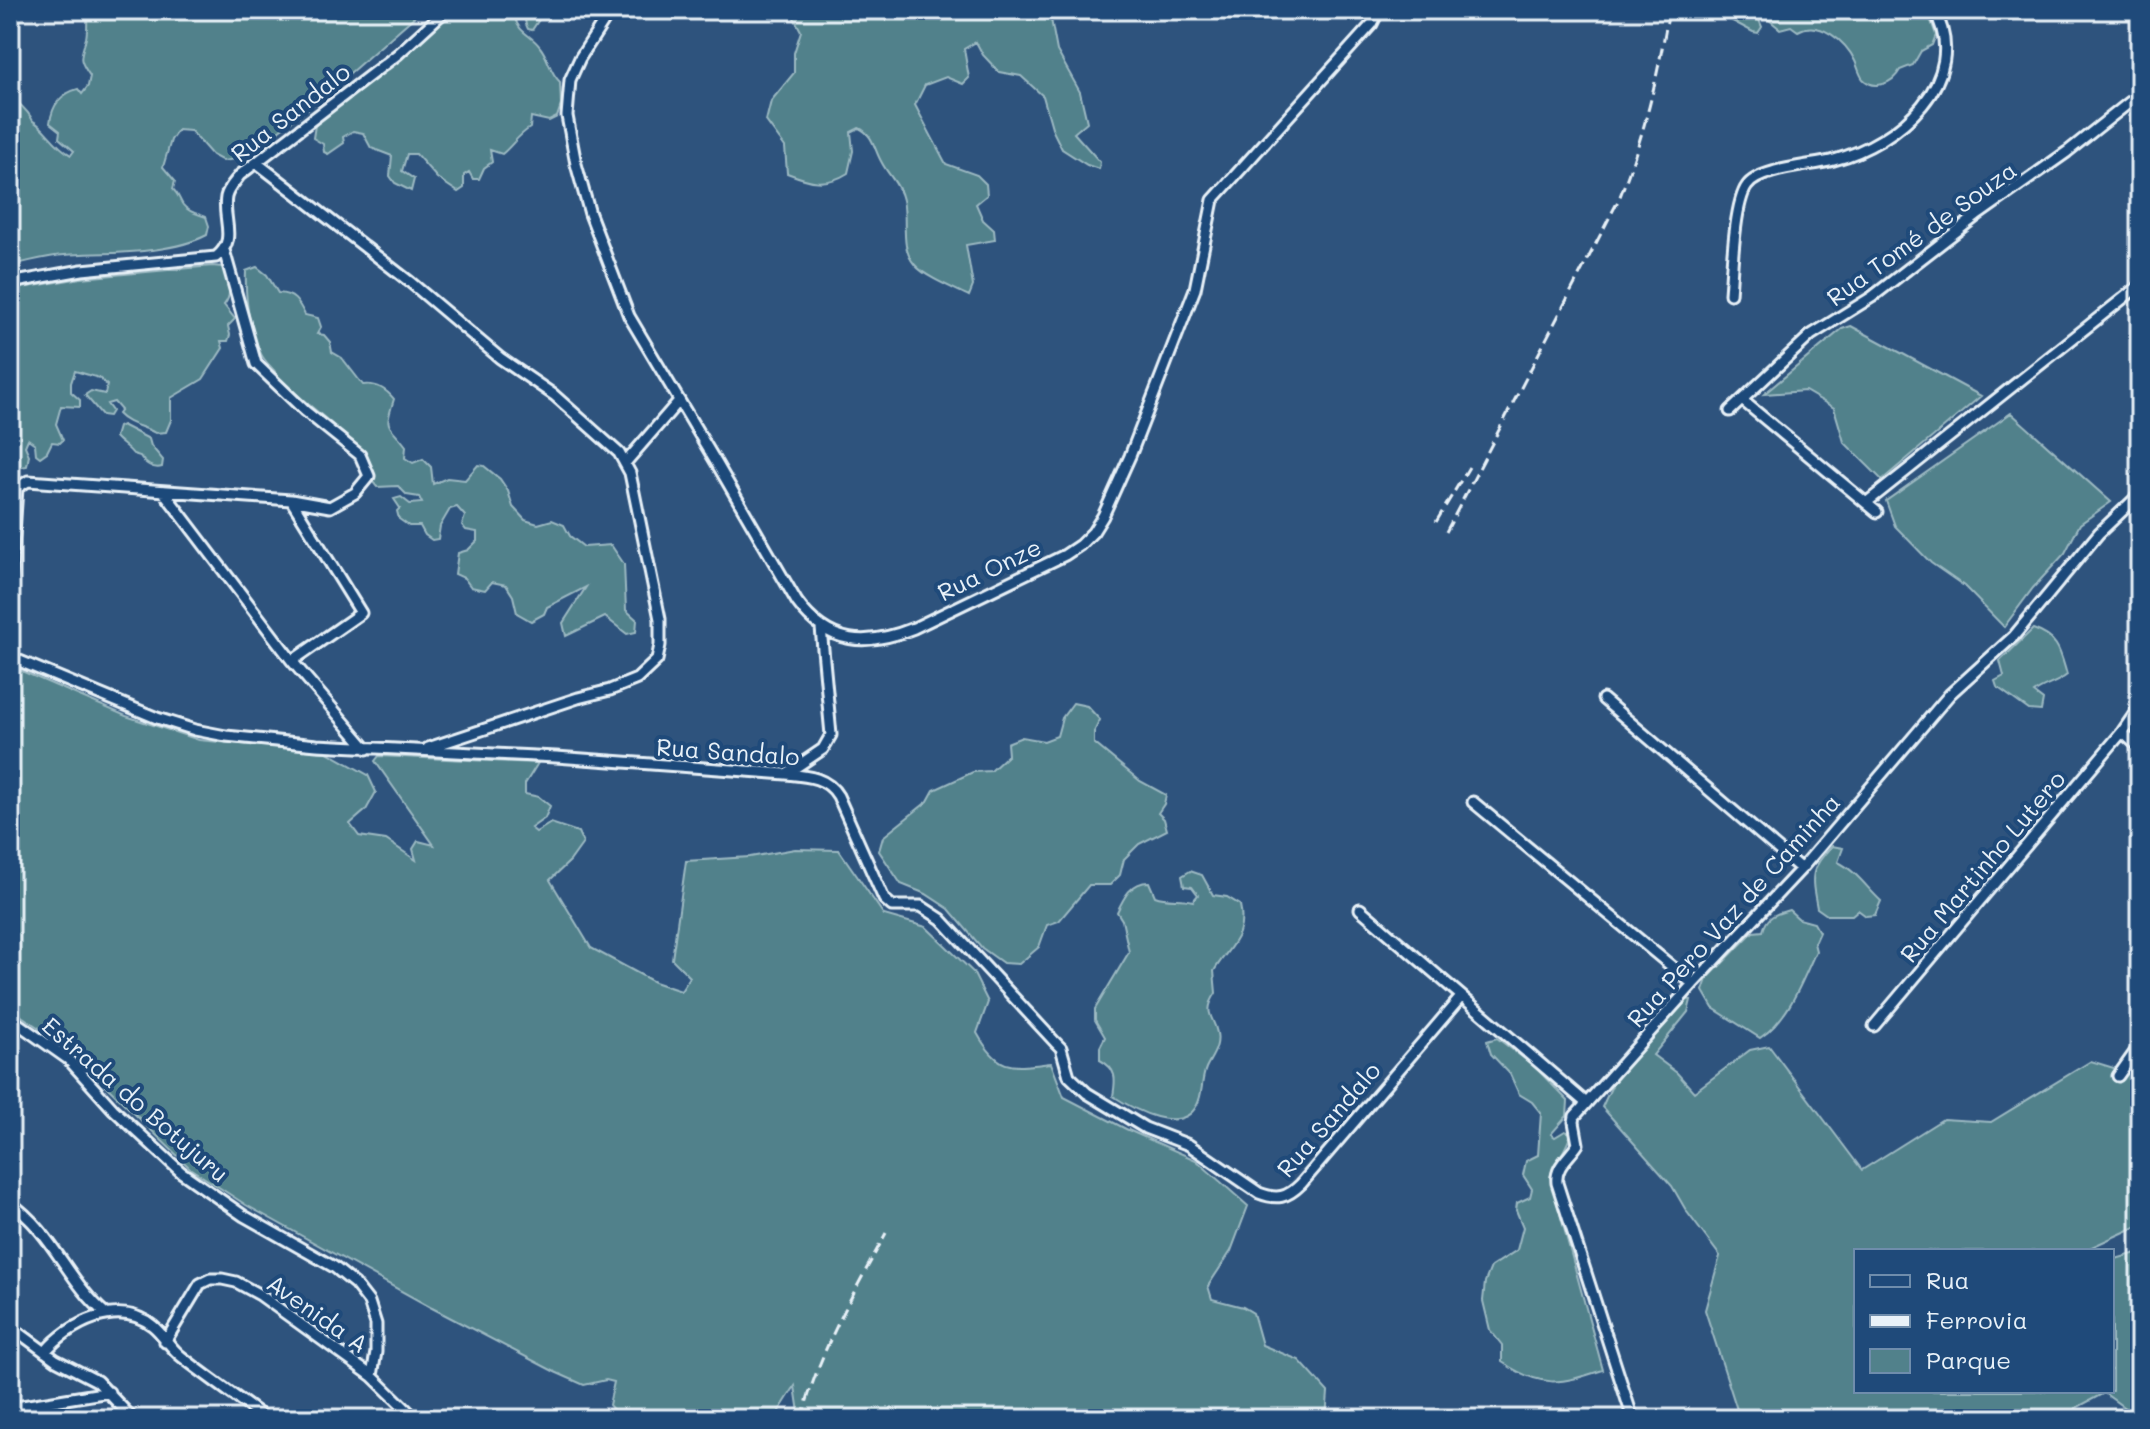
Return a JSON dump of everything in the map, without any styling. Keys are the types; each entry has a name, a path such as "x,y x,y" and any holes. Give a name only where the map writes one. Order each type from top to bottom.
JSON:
{"street":[{"name":"Rua Sandalo","path":"224,250 229,241 226,198 229,188 240,175 398,54 446,10"},
{"path":"611,10 580,58 570,80 567,116 576,164 603,253 629,316 797,602 806,616 821,628 831,735 823,749 786,774"},
{"name":"Rua Onze","path":"821,628 836,635 870,641 890,637 1065,555 1093,532 1124,468 1186,316 1201,268 1213,200 1372,24 1379,10"},
{"path":"1730,294 1739,212 1747,185 1752,180 1778,171 1837,160 1867,147 1908,120 1935,89 1943,65 1943,27 1934,10"},
{"name":"Rua Tomé de Souza","path":"1730,411 1811,335 1872,297 2140,94"},
{"path":"257,163 410,282 500,358 554,395 626,462 660,619 657,660 637,679 610,690 420,750"},
{"path":"10,283 82,270 204,259 216,257 224,250 256,364 305,411 360,455 369,476 355,493 330,507 291,500 28,481 17,488 10,593"},
{"path":"1866,503 2140,285"},
{"path":"1742,400 1877,512"},
{"path":"626,462 678,402"},
{"path":"163,491 292,661 367,749"},
{"name":"Rua Pero Vaz de Caminha","path":"1585,1102 1801,869 1950,694 2014,636 2090,543 2140,494"},
{"path":"291,500 361,613 292,661"},
{"name":"Rua Sandalo","path":"10,657 157,718 226,736 367,749 786,774 818,779 832,785 884,899 892,906 921,906 941,919 1061,1048 1073,1082 1127,1119 1189,1145 1269,1197 1285,1197 1301,1184 1461,997"},
{"path":"1603,699 1801,869"},
{"path":"2140,706 2122,732 2140,748"},
{"name":"Rua Martinho Lutero","path":"1874,1026 2122,732"},
{"path":"1473,802 1693,984"},
{"path":"1360,909 1585,1102 1574,1122 1578,1144 1559,1166 1557,1183 1633,1419"},
{"name":"Estrada do Botujuru","path":"10,1018 68,1059 113,1109 181,1172 244,1216 334,1267 355,1284 369,1302 376,1324 372,1376"},
{"path":"2118,1076 2140,1045"},
{"path":"10,1203 27,1215 41,1231 83,1291 106,1314"},
{"name":"Avenida A","path":"165,1342 200,1284 210,1279 236,1282 260,1295 372,1376 416,1419"},
{"path":"45,1352 72,1327 106,1314 132,1316 154,1326 165,1342 183,1358 266,1419"},
{"path":"10,1326 56,1360 97,1381 133,1419"},
{"path":"10,1408 109,1392"}],"green space":[{"path":"87,10 422,10 318,101 242,158 223,161 212,155 191,131 178,130 171,140 163,167 175,181 173,189 183,205 206,217 209,226 207,235 157,249 58,256 10,265 10,95 33,121 71,155 74,151 59,138 60,131 50,123 56,105 63,97 78,89 82,94 88,86 90,76 81,57 87,35"},
{"path":"450,10 520,10 515,17 517,22 540,47 560,82 561,105 557,117 549,121 531,117 530,128 502,154 490,150 492,162 484,168 479,179 473,179 469,172 464,175 464,188 458,192 437,178 416,154 407,154 402,171 414,179 411,191 395,183 390,176 392,156 371,148 363,133 353,131 343,137 344,143 328,154 324,152 323,144 313,138 315,125 420,39"},
{"path":"528,10 557,10 542,15 532,30 525,22"},
{"path":"790,10 1056,10 1050,14 1057,51 1080,92 1087,122 1074,133 1100,162 1099,169 1062,149 1043,96 1021,76 999,72 976,42 964,49 969,78 963,84 946,77 925,85 915,105 946,164 977,175 986,184 987,195 976,204 983,220 994,230 995,240 966,245 973,286 969,296 940,282 910,258 905,242 902,195 864,131 859,128 851,132 853,151 848,173 818,182 787,173 785,147 766,121 771,101 794,73 794,53 801,31"},
{"path":"1712,10 1927,10 1936,35 1932,45 1921,51 1913,65 1878,85 1863,79 1845,47 1823,30 1806,28 1798,31 1791,26 1780,29 1763,15 1759,20 1762,27 1758,33"},
{"path":"223,267 229,291 224,305 235,319 228,326 228,341 221,341 223,348 203,379 171,398 171,420 166,432 155,433 126,421 118,414 121,410 114,402 107,404 112,411 109,416 102,415 85,395 91,391 105,394 107,385 99,378 75,371 71,392 80,400 80,407 61,406 56,424 63,440 60,443 52,442 40,457 36,454 35,444 28,439 25,446 29,455 27,466 21,467 14,456 10,456 10,290 81,278"},
{"path":"257,267 267,275 278,293 295,299 305,315 318,318 321,327 317,334 324,335 330,342 332,352 342,358 363,385 381,388 394,399 389,425 406,446 405,458 413,463 423,459 431,467 433,484 447,478 465,480 478,465 484,466 500,479 513,507 525,520 538,524 552,520 564,525 570,536 584,547 611,545 624,564 626,610 637,620 636,632 627,634 605,617 566,636 563,623 586,587 547,607 544,614 531,621 517,613 513,596 506,585 492,582 485,590 471,587 464,578 455,574 458,553 468,550 477,541 477,532 466,530 462,525 465,516 457,507 450,509 440,526 438,539 432,540 420,526 409,526 399,519 397,511 400,508 394,499 401,497 410,504 422,503 419,497 407,495 398,486 377,487 372,481 369,463 359,447 280,380 263,358 251,324 246,292 246,271"},
{"path":"1851,326 1981,396 1882,480 1844,442 1834,408 1805,391 1764,394 1842,329"},
{"path":"2011,413 2111,502 2080,524 2065,553 2033,588 2004,627 1964,586 1931,563 1895,526 1886,501"},
{"path":"122,425 149,439 163,460 162,467 149,465 115,437 118,427"},
{"path":"2033,629 2053,641 2067,675 2034,693 2043,700 2041,711 2029,710 1997,687 1995,681 2004,676 2000,661"},
{"path":"10,666 126,716 199,740 327,752 368,775 376,792 366,810 350,824 359,836 386,840 416,860 413,849 418,841 434,845 375,761 379,756 538,763 525,784 525,794 539,797 550,806 545,818 531,828 536,832 551,823 578,832 583,843 550,880 591,948 654,982 681,991 690,977 672,959 686,861 750,857 795,849 839,850 884,915 926,927 973,972 988,1002 977,1033 992,1055 1016,1066 1051,1063 1064,1097 1196,1160 1248,1206 1231,1251 1208,1286 1212,1299 1243,1307 1253,1313 1262,1345 1299,1360 1328,1392 1326,1419 800,1419 795,1386 774,1419 621,1419 609,1405 614,1382 606,1380 584,1385 555,1372 246,1205 191,1169 65,1046 10,1008"},
{"path":"1073,703 1087,706 1100,720 1094,732 1094,743 1140,781 1166,795 1158,813 1164,819 1167,830 1139,844 1124,859 1120,875 1110,885 1089,885 1059,921 1047,925 1039,947 1019,964 1003,963 982,948 949,909 926,894 901,884 879,851 883,837 928,801 934,790 973,772 991,771 1008,755 1007,743 1022,737 1044,741 1057,736 1062,718"},
{"path":"1832,846 1843,848 1838,862 1855,874 1881,901 1875,915 1866,916 1858,910 1852,915 1827,915 1817,908 1814,874 1819,861"},
{"path":"1190,871 1202,875 1213,895 1227,897 1240,905 1242,916 1235,941 1214,971 1216,993 1209,1010 1217,1043 1204,1073 1199,1101 1190,1114 1169,1119 1144,1113 1113,1096 1114,1075 1110,1067 1100,1060 1100,1047 1105,1037 1095,1020 1095,1009 1129,952 1122,920 1117,912 1125,896 1137,885 1149,882 1155,896 1193,901 1198,895 1192,887 1184,886 1182,876"},
{"path":"1789,910 1799,919 1814,923 1819,932 1814,943 1816,951 1787,1010 1760,1038 1713,1008 1703,991 1707,979 1753,932 1763,931 1772,916"},
{"path":"1686,999 1691,1000 1688,1012 1653,1055 1677,1073 1694,1092 1750,1050 1769,1046 1862,1170 1943,1119 1991,1122 2091,1061 2140,1076 2140,1225 2087,1249 1854,1249 1854,1393 2104,1393 2076,1408 2072,1419 1740,1419 1705,1310 1720,1256 1672,1186 1602,1107 1615,1079"},
{"path":"1497,1038 1534,1066 1568,1101 1567,1116 1551,1134 1555,1137 1565,1131 1571,1133 1550,1177 1603,1370 1563,1381 1529,1377 1502,1362 1502,1345 1490,1330 1483,1301 1485,1282 1491,1267 1517,1250 1523,1227 1516,1210 1517,1203 1530,1197 1532,1189 1523,1175 1526,1161 1538,1155 1541,1113 1532,1102 1519,1094 1510,1074 1491,1054 1487,1041"},
{"path":"2140,1252 2140,1419 2104,1393 2114,1393 2114,1259"}],"railway":[{"path":"1446,532 1619,199 1649,106 1669,10"},
{"path":"1436,522 1469,467"},
{"path":"802,1419 827,1347 886,1233"}]}
